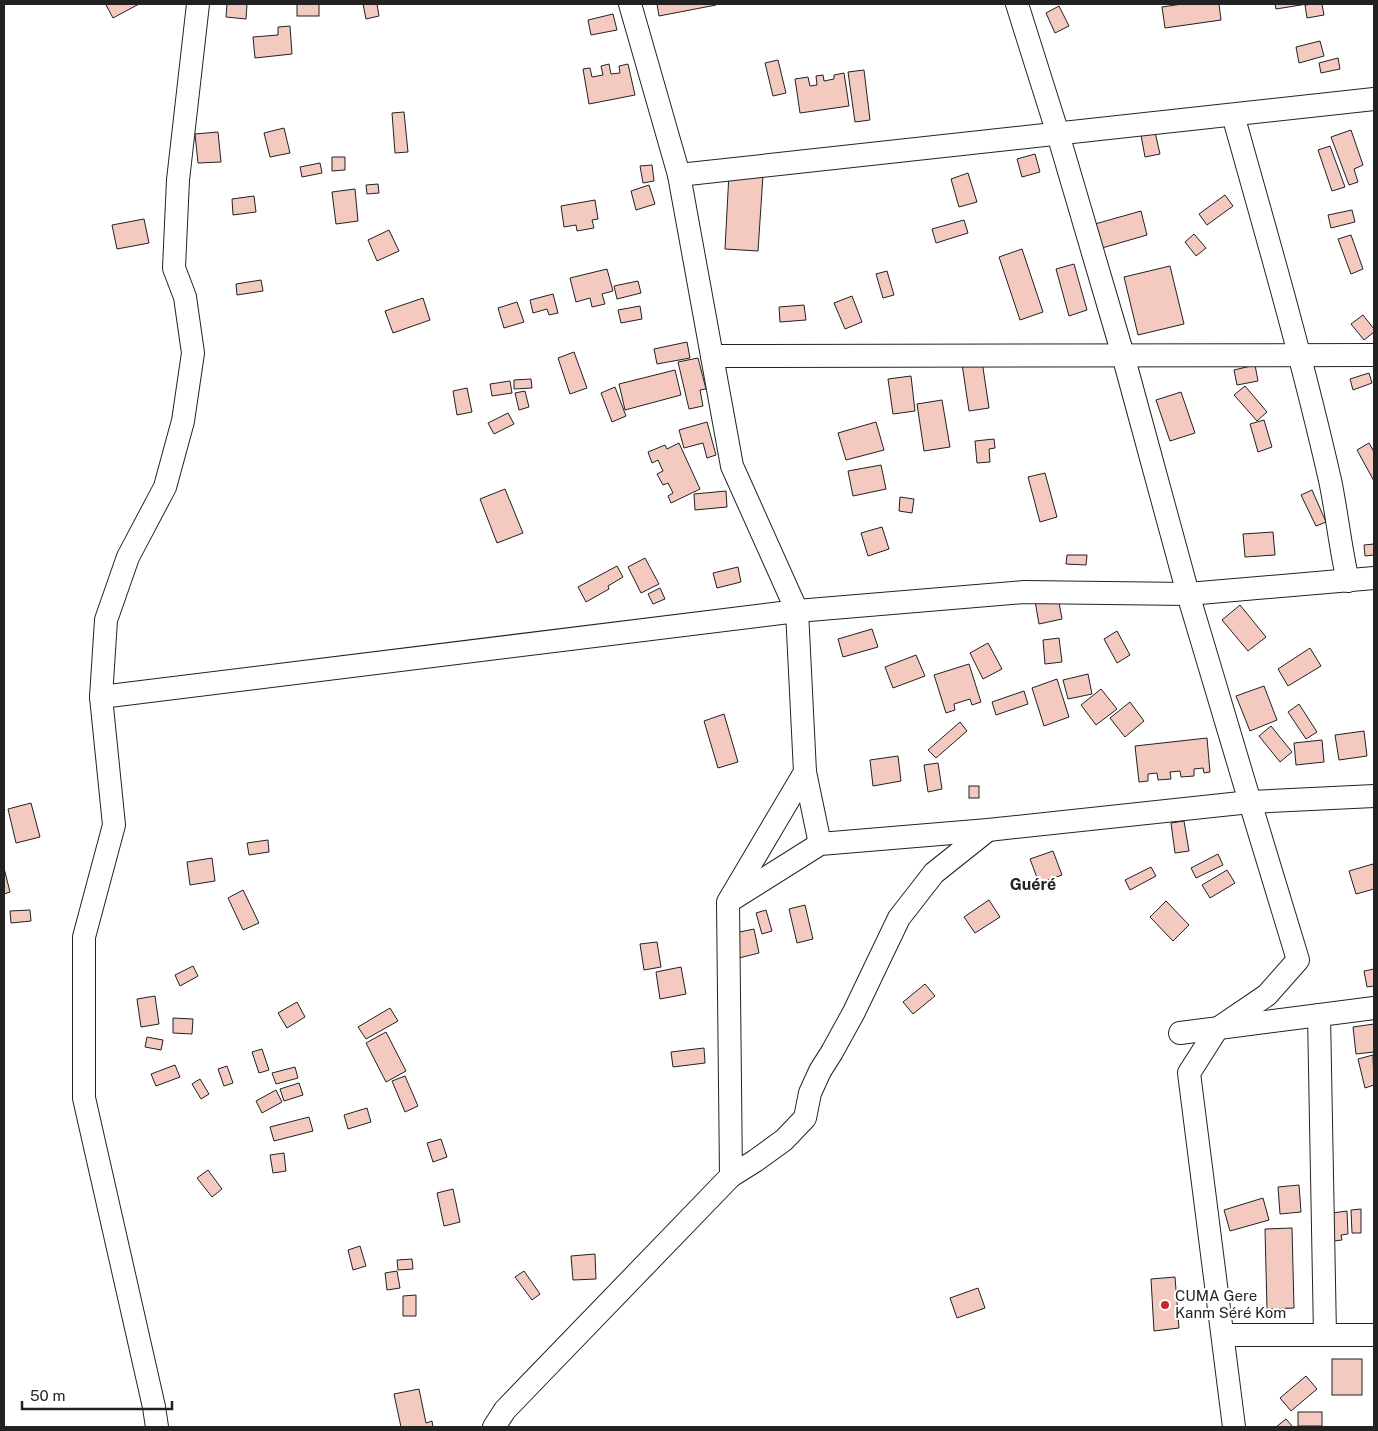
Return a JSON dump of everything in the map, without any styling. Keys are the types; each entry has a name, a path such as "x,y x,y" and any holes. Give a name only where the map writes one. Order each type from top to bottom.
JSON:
{"street":[{"path":"157,1427 84,1098 84,937 114,825 101,697 106,620 128,557 165,487 183,421 193,353 185,297 174,268 178,180 198,4"},
{"path":"630,4 679,175 732,466 797,611 805,772 820,844"},
{"path":"1018,4 1123,355 1188,594 1298,960 1267,995 1217,1029 1189,1074 1234,1427"},
{"path":"679,175 1374,99"},
{"path":"1233,115 1300,355 1330,483 1341,553 1348,581"},
{"path":"712,356 1374,355"},
{"path":"101,697 797,611 1024,592 1188,594 1374,578"},
{"path":"731,1176 728,902 805,772"},
{"path":"728,902 820,844 988,830 1250,802 1374,796"},
{"path":"494,1427 504,1410 731,1176 784,1140 805,1118 810,1093 820,1071 854,1012 899,918 934,873 988,830"},
{"path":"1180,1033 1374,1008"},
{"path":"1319,1015 1325,1335"},
{"path":"1223,1335 1374,1335"}],"building":[{"path":"139,4 113,18 106,5"},
{"path":"227,4 247,4 246,19 226,17"},
{"path":"297,4 319,4 319,16 297,16"},
{"path":"363,4 377,4 379,16 366,19"},
{"path":"657,4 715,4 716,5 659,16"},
{"path":"1182,4 1219,4 1221,20 1165,28 1162,7"},
{"path":"1275,4 1307,4 1276,9"},
{"path":"1322,4 1324,15 1307,18 1305,5"},
{"path":"1059,6 1069,26 1055,33 1046,13"},
{"path":"613,14 617,30 591,35 588,20"},
{"path":"290,26 292,54 255,58 253,37 278,35 278,27"},
{"path":"1320,41 1324,56 1299,63 1296,47"},
{"path":"1338,58 1340,69 1321,73 1319,63"},
{"path":"778,60 786,93 773,96 765,63"},
{"path":"609,64 611,74 620,73 619,66 628,64 635,95 589,104 583,69 590,68 592,77 603,75 601,66"},
{"path":"864,70 870,120 855,122 848,72"},
{"path":"844,73 849,106 800,113 795,79 808,77 810,86 817,85 816,76 823,75 824,81 834,79 834,75"},
{"path":"404,112 408,152 395,153 392,113"},
{"path":"284,128 290,153 270,157 264,133"},
{"path":"1351,130 1363,165 1354,169 1358,182 1349,185 1331,137"},
{"path":"218,132 221,162 198,163 195,134"},
{"path":"1155,132 1160,154 1145,157 1141,135"},
{"path":"1330,146 1345,187 1332,191 1318,150"},
{"path":"1035,154 1040,172 1022,177 1017,159"},
{"path":"332,157 345,157 345,170 332,171"},
{"path":"320,163 322,173 302,177 300,167"},
{"path":"652,165 654,181 643,183 640,166"},
{"path":"729,173 763,175 758,251 725,249"},
{"path":"968,173 977,202 959,207 951,179"},
{"path":"378,184 379,193 367,194 366,185"},
{"path":"649,185 655,204 636,210 631,191"},
{"path":"355,189 358,221 336,224 332,192"},
{"path":"1225,195 1233,206 1207,225 1199,214"},
{"path":"254,196 256,212 233,215 232,199"},
{"path":"595,200 598,219 592,220 594,228 577,231 576,225 564,227 561,206"},
{"path":"1352,210 1355,222 1331,228 1328,215"},
{"path":"1141,211 1147,235 1102,248 1095,224"},
{"path":"144,219 149,243 117,249 112,225"},
{"path":"964,220 968,233 936,243 932,229"},
{"path":"389,230 399,251 377,261 368,240"},
{"path":"1194,234 1206,248 1196,256 1185,242"},
{"path":"1351,235 1363,269 1351,274 1338,239"},
{"path":"1022,249 1043,312 1020,320 999,257"},
{"path":"1074,264 1087,310 1069,316 1056,269"},
{"path":"1170,266 1184,324 1138,335 1124,277"},
{"path":"607,269 613,291 602,294 605,304 592,307 590,298 576,302 570,278"},
{"path":"887,271 894,295 883,298 876,274"},
{"path":"261,280 263,291 237,295 236,284"},
{"path":"638,281 641,293 617,299 614,286"},
{"path":"553,294 558,313 549,315 547,309 533,313 530,300"},
{"path":"852,296 862,322 845,329 834,303"},
{"path":"423,298 430,320 393,333 385,311"},
{"path":"517,302 524,322 504,328 498,308"},
{"path":"804,305 806,320 780,322 779,307"},
{"path":"640,306 642,319 621,323 618,310"},
{"path":"1363,315 1374,329 1374,332 1364,340 1351,324"},
{"path":"687,342 690,358 657,364 654,349"},
{"path":"574,352 587,388 570,394 558,358"},
{"path":"698,358 706,389 700,390 703,406 689,409 678,362"},
{"path":"982,361 989,408 969,411 962,364"},
{"path":"1255,365 1258,381 1237,385 1234,370"},
{"path":"675,370 681,395 625,410 619,384"},
{"path":"1369,373 1372,383 1353,390 1350,379"},
{"path":"911,376 915,411 893,414 888,379"},
{"path":"531,379 532,388 514,389 514,380"},
{"path":"510,381 512,393 492,396 490,384"},
{"path":"1245,386 1267,412 1257,421 1234,395"},
{"path":"615,387 626,416 612,422 601,393"},
{"path":"467,388 472,412 457,415 453,391"},
{"path":"525,391 529,407 519,410 515,393"},
{"path":"1181,392 1195,433 1170,441 1156,400"},
{"path":"942,400 950,447 924,451 917,404"},
{"path":"508,413 514,424 494,434 488,423"},
{"path":"1264,420 1272,447 1258,452 1250,424"},
{"path":"707,422 716,455 707,458 703,443 684,448 679,430"},
{"path":"876,422 884,450 846,460 838,433"},
{"path":"994,439 995,448 989,449 990,462 977,463 975,441"},
{"path":"679,443 700,489 671,503 668,496 673,493 668,483 663,485 657,474 663,471 658,460 652,463 648,452 665,445 667,449"},
{"path":"1369,443 1374,452 1374,481 1357,450"},
{"path":"881,465 886,489 853,496 848,471"},
{"path":"1045,473 1057,517 1040,522 1028,477"},
{"path":"505,489 523,533 497,543 480,499"},
{"path":"1312,490 1326,522 1316,526 1301,495"},
{"path":"726,491 727,507 695,510 694,494"},
{"path":"900,497 914,499 912,513 899,511"},
{"path":"882,527 889,549 868,556 861,533"},
{"path":"1273,532 1275,555 1245,557 1243,534"},
{"path":"1374,544 1374,555 1365,556 1364,545"},
{"path":"1067,555 1087,555 1086,565 1066,564"},
{"path":"645,558 659,584 641,593 628,567"},
{"path":"617,566 623,577 608,586 609,589 586,602 578,587"},
{"path":"738,567 741,582 717,588 713,573"},
{"path":"660,588 665,599 653,604 648,594"},
{"path":"1058,597 1062,619 1039,624 1035,601"},
{"path":"1240,605 1266,637 1248,651 1222,620"},
{"path":"872,629 878,647 843,657 838,639"},
{"path":"1117,631 1130,655 1117,663 1104,639"},
{"path":"1059,638 1062,662 1045,664 1043,640"},
{"path":"988,643 1002,669 983,679 970,653"},
{"path":"1310,648 1321,666 1288,686 1278,669"},
{"path":"916,655 925,676 893,688 885,667"},
{"path":"969,664 981,702 972,705 970,699 954,704 955,710 946,713 934,675"},
{"path":"1088,674 1092,694 1068,699 1063,680"},
{"path":"1057,679 1069,717 1044,726 1032,688"},
{"path":"1264,686 1277,720 1250,731 1236,696"},
{"path":"1101,689 1117,709 1096,725 1081,705"},
{"path":"1024,691 1028,704 996,715 992,702"},
{"path":"1130,702 1144,721 1125,737 1110,718"},
{"path":"1299,704 1317,732 1306,739 1288,712"},
{"path":"724,714 738,762 718,768 704,721"},
{"path":"960,722 967,731 936,758 928,750"},
{"path":"1271,726 1292,752 1280,762 1259,736"},
{"path":"1364,731 1367,756 1339,760 1335,735"},
{"path":"1207,738 1210,772 1204,773 1203,768 1194,769 1194,776 1181,777 1180,771 1170,772 1171,779 1158,780 1157,773 1148,774 1148,781 1139,782 1135,746"},
{"path":"1322,740 1324,762 1296,765 1294,743"},
{"path":"898,756 901,781 873,786 870,760"},
{"path":"938,763 942,789 928,792 924,765"},
{"path":"969,786 979,786 979,798 969,798"},
{"path":"31,803 40,837 16,843 8,809"},
{"path":"1184,821 1189,851 1175,853 1171,823"},
{"path":"268,840 269,852 249,855 247,843"},
{"path":"1053,851 1062,875 1039,883 1030,859"},
{"path":"1218,854 1223,865 1196,878 1191,868"},
{"path":"212,858 215,881 190,885 187,862"},
{"path":"1373,864 1374,889 1356,894 1349,871"},
{"path":"1151,867 1156,876 1130,890 1125,880"},
{"path":"4,868 10,892 4,894"},
{"path":"1227,870 1235,883 1210,898 1202,885"},
{"path":"243,890 259,923 243,930 228,898"},
{"path":"989,900 1000,917 975,933 964,917"},
{"path":"1166,901 1189,925 1173,941 1150,917"},
{"path":"805,905 813,939 797,943 789,909"},
{"path":"30,910 31,921 11,923 10,911"},
{"path":"766,910 772,931 762,934 756,913"},
{"path":"754,929 759,953 735,959 730,934"},
{"path":"657,942 661,967 644,970 640,944"},
{"path":"193,966 198,976 180,986 175,975"},
{"path":"681,967 686,994 660,999 656,972"},
{"path":"1374,969 1374,986 1367,987 1364,971"},
{"path":"925,984 935,996 913,1014 903,1002"},
{"path":"155,996 159,1024 141,1027 137,999"},
{"path":"297,1002 305,1017 287,1028 278,1013"},
{"path":"390,1008 398,1021 366,1039 358,1027"},
{"path":"173,1018 193,1019 192,1034 173,1033"},
{"path":"1374,1024 1374,1052 1356,1054 1353,1027"},
{"path":"386,1032 406,1071 386,1082 366,1043"},
{"path":"147,1037 163,1040 161,1050 145,1047"},
{"path":"704,1048 705,1063 673,1067 671,1052"},
{"path":"262,1049 269,1070 259,1073 252,1052"},
{"path":"1373,1055 1374,1085 1365,1088 1358,1059"},
{"path":"175,1065 180,1077 156,1086 151,1074"},
{"path":"227,1066 233,1083 224,1086 218,1069"},
{"path":"295,1067 298,1078 276,1084 272,1073"},
{"path":"405,1076 418,1106 405,1112 392,1081"},
{"path":"200,1079 209,1094 201,1099 192,1084"},
{"path":"299,1083 303,1095 284,1101 280,1089"},
{"path":"276,1090 282,1102 262,1113 256,1101"},
{"path":"367,1108 371,1122 348,1129 344,1115"},
{"path":"309,1117 313,1131 274,1141 270,1127"},
{"path":"441,1139 447,1157 433,1162 427,1143"},
{"path":"284,1153 286,1171 273,1173 270,1155"},
{"path":"208,1170 222,1189 212,1197 197,1178"},
{"path":"1299,1185 1301,1212 1280,1214 1278,1187"},
{"path":"453,1189 460,1222 444,1226 437,1193"},
{"path":"1263,1198 1269,1220 1230,1231 1224,1210"},
{"path":"1361,1209 1361,1233 1352,1233 1351,1210"},
{"path":"1347,1211 1348,1234 1341,1235 1342,1240 1334,1241 1332,1213"},
{"path":"1292,1228 1294,1308 1267,1309 1265,1229"},
{"path":"360,1246 366,1266 353,1270 348,1250"},
{"path":"595,1254 596,1279 573,1280 571,1256"},
{"path":"412,1259 413,1269 398,1270 397,1260"},
{"path":"397,1271 400,1288 387,1290 385,1273"},
{"path":"524,1271 540,1294 532,1300 515,1277"},
{"path":"1175,1277 1179,1328 1154,1331 1151,1279"},
{"path":"978,1288 985,1308 957,1318 950,1298"},
{"path":"416,1295 416,1316 403,1316 403,1296"},
{"path":"1332,1359 1362,1359 1362,1395 1332,1395"},
{"path":"1306,1376 1317,1389 1291,1411 1280,1398"},
{"path":"419,1389 426,1423 432,1421 433,1427 401,1427 394,1394"},
{"path":"1298,1412 1322,1412 1322,1426 1298,1426"},
{"path":"1286,1419 1293,1427 1276,1427"}],"place":[{"name":"CUMA Gere Kanm Séré Kom","path":"1165,1305"}],"district":[{"name":"Guéré","path":"1033,884"}]}
